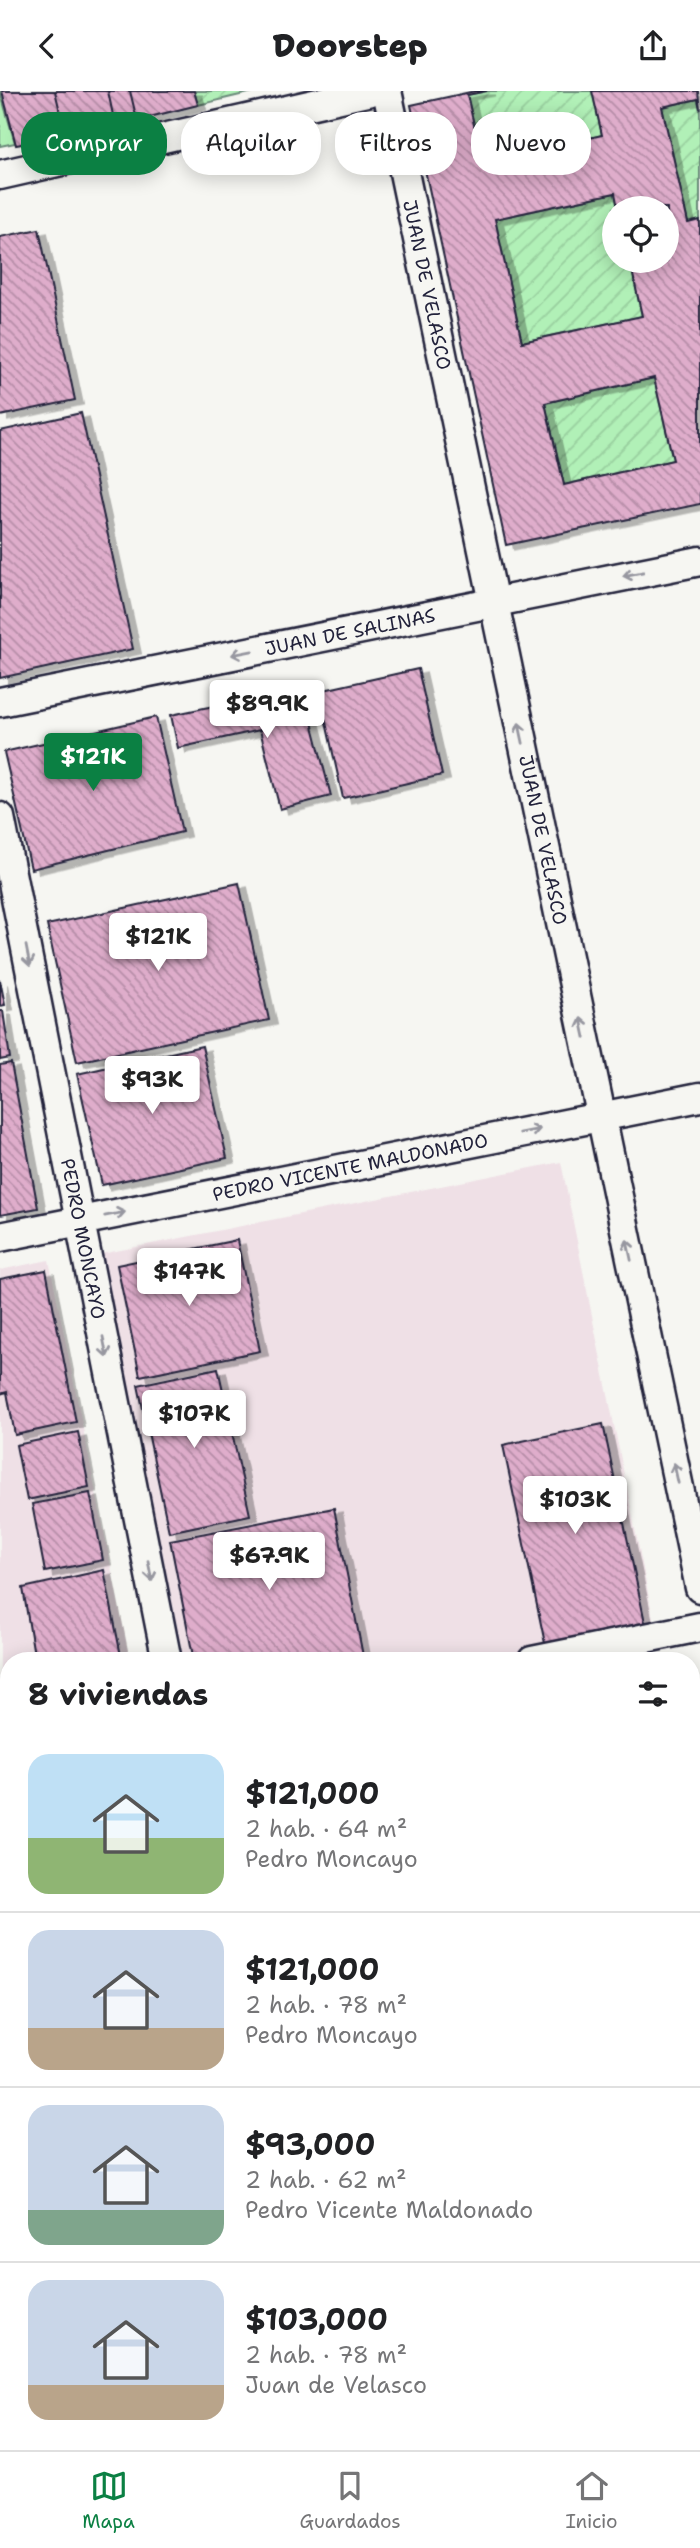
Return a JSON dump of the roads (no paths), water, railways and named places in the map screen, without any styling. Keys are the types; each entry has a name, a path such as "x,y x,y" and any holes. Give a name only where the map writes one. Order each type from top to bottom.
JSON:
{"street":[{"path":"0,175 371,91"},
{"name":"JUAN DE VELASCO","path":"387,91 700,1588"},
{"name":"JUAN DE SALINAS","path":"0,702 700,561"},
{"name":"PEDRO MONCAYO","path":"0,817 165,1652"},
{"name":"PEDRO VICENTE MALDONADO","path":"0,1237 700,1097"},
{"path":"576,1652 700,1627"}]}
